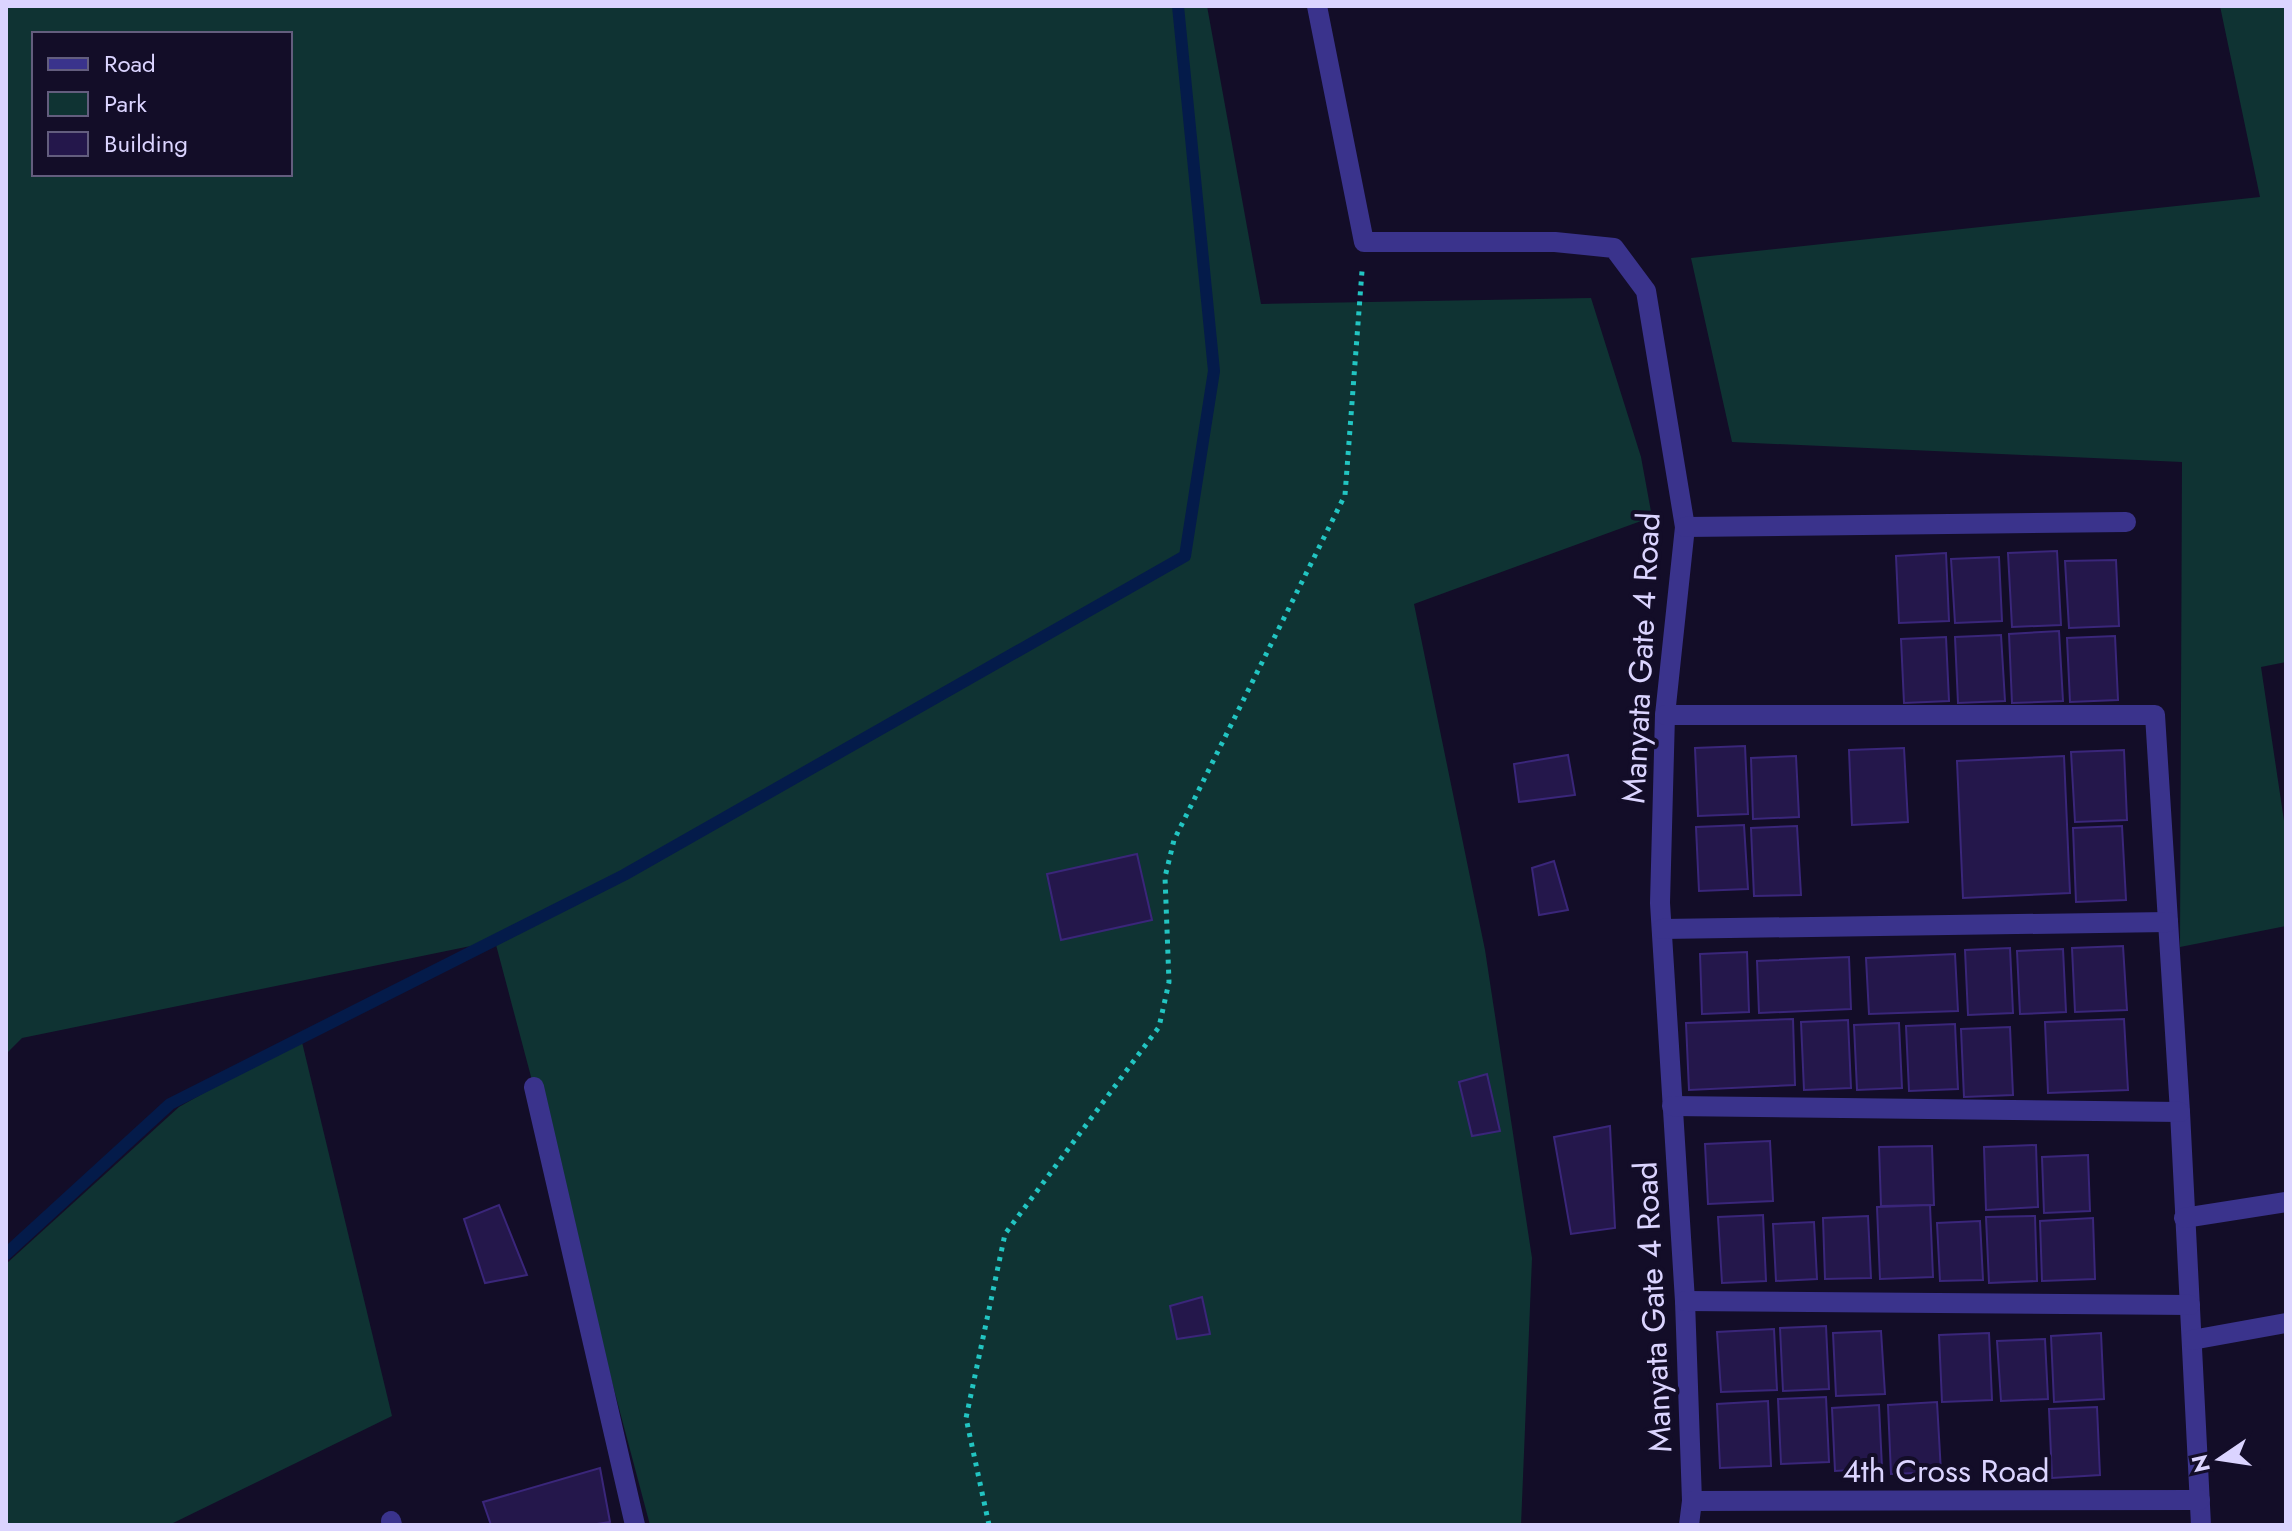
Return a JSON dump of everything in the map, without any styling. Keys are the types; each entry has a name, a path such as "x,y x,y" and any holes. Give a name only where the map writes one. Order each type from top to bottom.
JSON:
{"street":[{"path":"1317,6 1364,242"},
{"name":"Manyata Gate 4 Road","path":"1364,242 1555,242 1614,248 1646,291 1685,527 1665,715 1662,929 1685,1301 1692,1501 1689,1525"},
{"path":"1685,527 2126,522"},
{"path":"1665,715 2155,715 2180,1112 2201,1525"},
{"path":"1662,929 2168,922"},
{"path":"534,1087 635,1525"},
{"path":"1672,1106 2180,1112"},
{"path":"2184,1218 2286,1202"},
{"path":"1685,1301 2190,1305"},
{"path":"2192,1340 2286,1323"},
{"name":"4th Cross Road","path":"1692,1501 2200,1500"}],"path":[{"path":"989,1525 966,1418 1005,1234 1159,1027 1169,982 1165,877 1174,840 1345,495 1364,242"}],"green space":[{"path":"6,6 1207,6 1261,304 1591,298 1641,457 1652,517 1414,604 1485,950 1532,1258 1521,1525 650,1525 495,941 22,1038 6,1054"},
{"path":"2220,6 2286,6 2286,662 2261,667 2286,834 2286,926 2180,947 2182,462 1732,442 1691,258 2260,197"},
{"path":"301,1038 392,1416 169,1525 6,1525 6,1264 179,1107"}],"building":[{"path":"2057,551 2061,625 2012,627 2008,553"},
{"path":"1946,553 1949,621 1899,623 1896,556"},
{"path":"1999,557 2002,621 1955,623 1951,559"},
{"path":"2116,560 2119,626 2069,628 2065,561"},
{"path":"2059,631 2063,701 2012,703 2009,634"},
{"path":"2001,635 2005,701 1958,703 1955,637"},
{"path":"2115,636 2118,700 2070,702 2067,638"},
{"path":"1946,637 1949,701 1904,703 1901,639"},
{"path":"1745,746 1748,814 1698,816 1695,748"},
{"path":"1904,748 1908,822 1852,825 1849,750"},
{"path":"2124,750 2127,820 2075,822 2071,752"},
{"path":"1568,755 1575,795 1519,802 1514,764"},
{"path":"1796,756 1799,817 1753,819 1751,758"},
{"path":"2064,756 2070,893 1963,898 1957,761"},
{"path":"1744,825 1748,889 1699,891 1696,827"},
{"path":"1797,826 1801,895 1754,896 1751,828"},
{"path":"2122,826 2126,900 2076,902 2073,828"},
{"path":"1137,854 1152,920 1061,940 1047,874"},
{"path":"1554,861 1568,910 1539,915 1532,868"},
{"path":"2123,946 2127,1010 2075,1012 2072,948"},
{"path":"2010,948 2013,1013 1968,1015 1965,950"},
{"path":"2063,949 2066,1012 2020,1014 2017,951"},
{"path":"1747,952 1749,1012 1702,1014 1700,954"},
{"path":"1955,954 1958,1011 1869,1014 1866,958"},
{"path":"1849,957 1851,1009 1759,1013 1757,961"},
{"path":"1793,1019 1795,1085 1689,1090 1686,1023"},
{"path":"2124,1019 2128,1090 2048,1093 2045,1022"},
{"path":"1848,1020 1851,1088 1804,1090 1801,1022"},
{"path":"1899,1023 1902,1088 1857,1090 1854,1025"},
{"path":"1955,1024 1958,1089 1909,1091 1906,1026"},
{"path":"2010,1027 2013,1095 1964,1097 1961,1029"},
{"path":"1487,1074 1500,1131 1472,1136 1459,1082"},
{"path":"1610,1126 1615,1228 1571,1234 1554,1137"},
{"path":"1770,1141 1773,1201 1708,1204 1705,1144"},
{"path":"2036,1145 2038,1207 1986,1210 1984,1147"},
{"path":"1932,1146 1934,1205 1881,1206 1879,1147"},
{"path":"2088,1155 2090,1211 2044,1213 2042,1157"},
{"path":"499,1205 527,1275 485,1283 464,1219"},
{"path":"1930,1205 1933,1277 1880,1279 1877,1207"},
{"path":"1763,1215 1766,1281 1722,1283 1718,1217"},
{"path":"1868,1216 1871,1278 1825,1279 1823,1218"},
{"path":"2035,1216 2037,1281 1989,1283 1986,1217"},
{"path":"2093,1218 2095,1279 2042,1281 2040,1221"},
{"path":"1980,1221 1983,1280 1940,1281 1937,1223"},
{"path":"1814,1222 1817,1279 1776,1281 1773,1224"},
{"path":"1202,1297 1210,1334 1177,1339 1170,1306"},
{"path":"1826,1326 1829,1389 1783,1391 1780,1328"},
{"path":"1774,1329 1777,1390 1721,1392 1717,1332"},
{"path":"1881,1331 1885,1394 1836,1396 1833,1333"},
{"path":"1989,1333 1992,1400 1942,1402 1939,1335"},
{"path":"2101,1333 2104,1399 2054,1402 2051,1336"},
{"path":"2045,1339 2048,1399 2001,1401 1997,1341"},
{"path":"1826,1397 1829,1462 1781,1464 1778,1399"},
{"path":"1768,1401 1771,1466 1720,1468 1717,1404"},
{"path":"1937,1402 1941,1472 1891,1474 1888,1405"},
{"path":"1879,1405 1882,1468 1835,1471 1832,1408"},
{"path":"2097,1407 2100,1475 2052,1478 2049,1409"},
{"path":"600,1468 610,1522 590,1525 491,1525 483,1502"}],"waterway":[{"path":"6,1254 170,1104 624,875 1185,556 1214,371 1178,6"}]}
